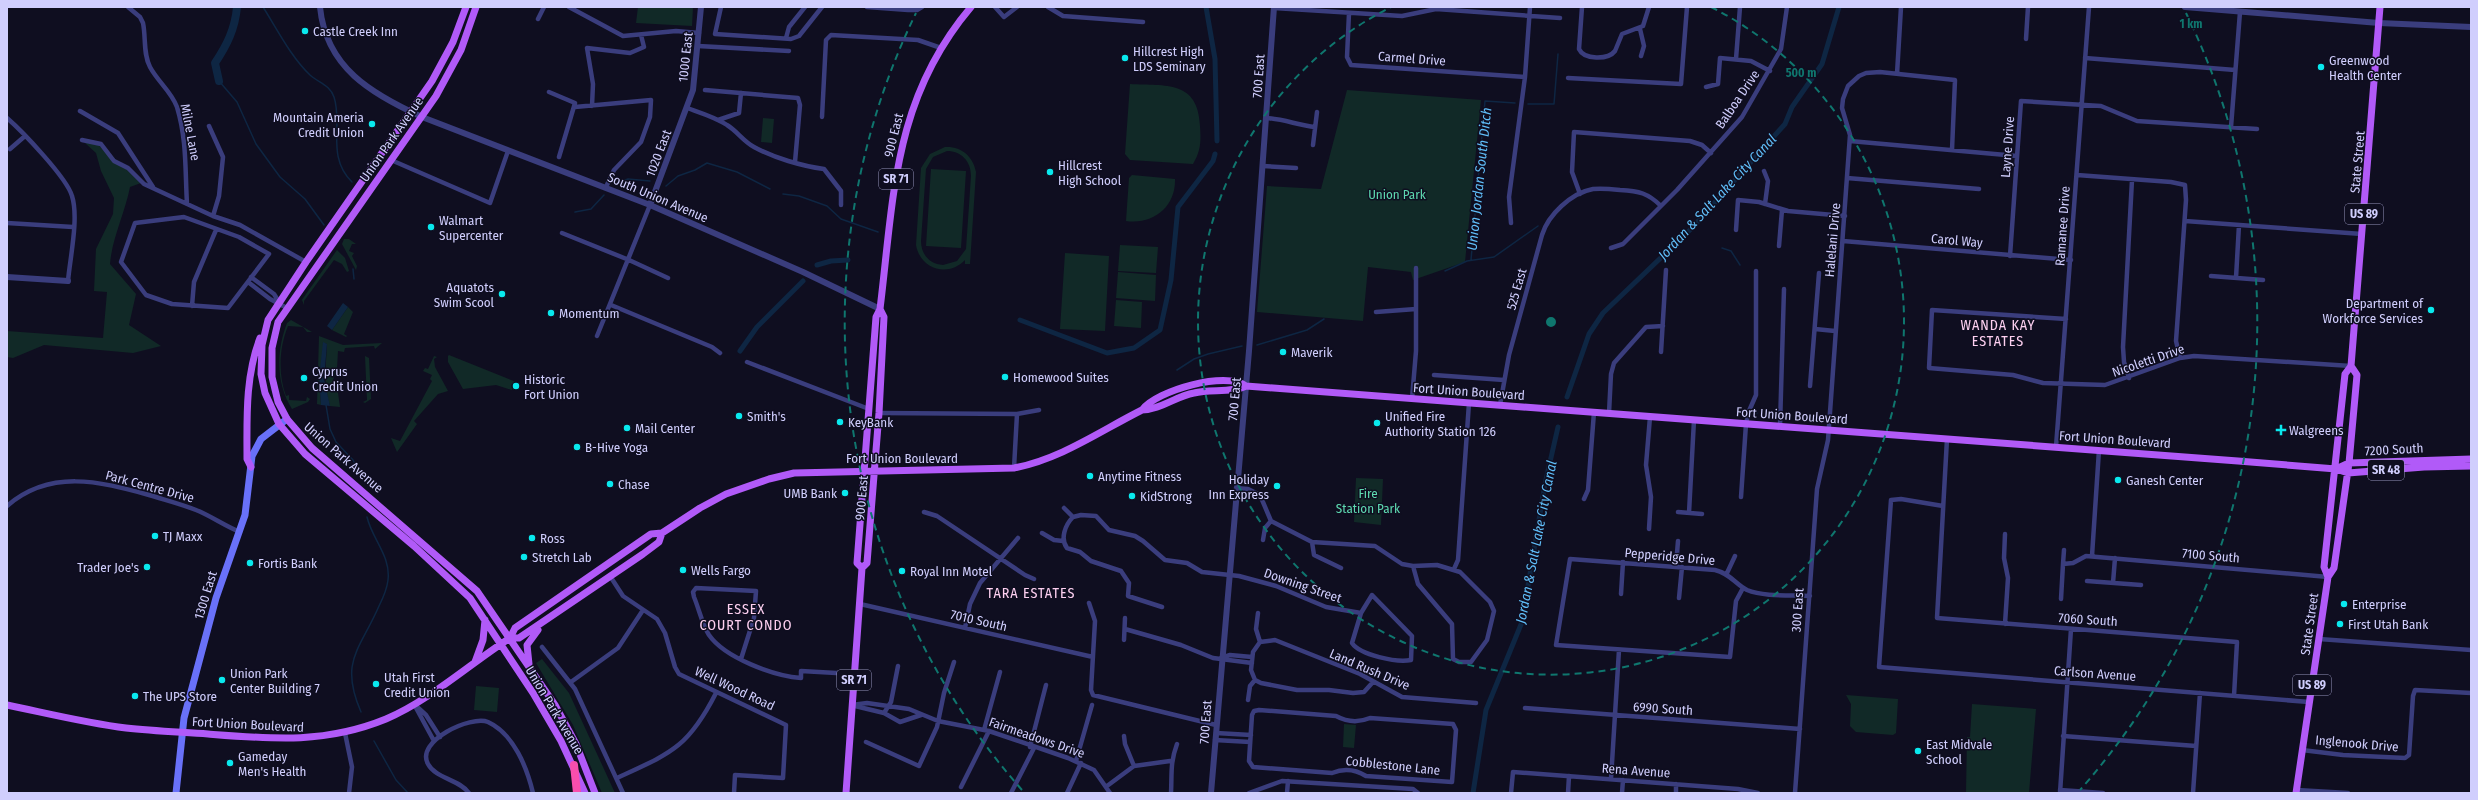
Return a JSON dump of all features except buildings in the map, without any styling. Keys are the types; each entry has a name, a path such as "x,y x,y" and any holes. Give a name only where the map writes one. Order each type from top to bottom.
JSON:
{"highway":[{"path":"574,765 577,793"}],"main road":[{"name":"Union Park Avenue","path":"466,7 449,51 413,112 306,262 279,302 266,325 262,345 262,374 265,394 279,424 305,454 414,546 464,591 533,693 574,765 585,793"},
{"name":"Union Park Avenue","path":"476,7 455,62 422,117 390,160 278,322 273,338 271,362 274,388 287,419 312,448 478,591 530,668 568,729 595,793"},
{"name":"900 East","path":"862,568 858,563 876,317 880,309 901,147 919,89 941,48 972,7"},
{"name":"State Street","path":"2328,577 2324,567 2336,469 2345,374 2351,366 2380,7"},
{"path":"334,240 335,231 344,216 342,211"},
{"name":"900 East","path":"846,793 862,568 867,563 880,413 884,317 880,309"},
{"path":"251,467 247,459 249,385 256,350 266,325"},
{"name":"State Street","path":"2297,791 2328,577 2334,568 2348,473 2356,375 2351,366"},
{"name":"Fort Union Boulevard","path":"510,638 514,628 651,534 662,533 713,500 762,481 805,472 1014,468 1040,462 1061,453 1142,410 1148,402 1193,385 1240,382 1246,386 2336,469"},
{"name":"1300 East","path":"176,793 181,732 216,598 247,508 251,467 259,442 279,424 287,419"},
{"name":"7200 South","path":"2336,469 2349,463 2471,459"},
{"name":"7200 South","path":"2336,469 2348,473 2424,467 2471,466"},
{"name":"Fort Union Boulevard","path":"7,705 114,726 181,732 291,740 345,733 388,718 414,704 500,644 510,638 519,638 659,542 662,533"},
{"path":"475,662 483,640 485,620"},
{"path":"530,668 527,645 530,638 547,620"}],"street":[{"name":"Milne Lane","path":"128,7 140,17 147,61 150,68 170,91 177,107 187,165 187,204"},
{"name":"South Union Avenue","path":"320,7 324,29 332,47 349,72 377,95 422,117 650,205 803,272 880,309"},
{"path":"538,19 544,7"},
{"path":"569,7 616,34 630,37 676,31 699,33"},
{"name":"1000 East","path":"687,108 696,75 701,7"},
{"path":"721,7 715,34 796,39 822,7"},
{"path":"786,38 789,27 804,7"},
{"path":"867,7 908,8 917,10 922,7"},
{"path":"995,7 1004,17 1018,7"},
{"path":"1048,7 1063,16 1143,22"},
{"path":"1511,222 1509,197 1525,77 1530,7"},
{"path":"1582,7 1582,31 1578,47 1580,52 1587,56 1610,56 1615,51 1622,34 1640,28 1646,23 1649,7"},
{"path":"1568,78 1681,84 1687,7"},
{"path":"1736,60 1740,7"},
{"name":"Balboa Drive","path":"1611,248 1623,244 1661,206 1711,153 1742,117 1770,71 1781,49 1787,7"},
{"path":"1901,7 1897,74 1955,80 1952,150"},
{"path":"2026,39 2028,7"},
{"name":"Ramanee Drive","path":"2056,447 2089,7"},
{"path":"2185,7 2379,23 2471,27"},
{"path":"1274,8 1402,16 1436,10 1560,18"},
{"name":"700 East","path":"1211,793 1236,488 1246,386 1274,8"},
{"path":"2231,127 2240,12"},
{"name":"Carmel Drive","path":"1349,13 1347,57 1351,65 1525,77"},
{"path":"1640,28 1644,46 1641,56"},
{"path":"822,117 826,40 830,35 918,40 941,48"},
{"path":"592,106 594,84 587,48 630,53 644,47 641,36"},
{"path":"698,46 789,51"},
{"path":"1706,87 1718,84 1720,58 1754,62 1770,71"},
{"path":"2085,58 2235,70"},
{"name":"Halelani Drive","path":"1828,430 1850,141 1850,128 1842,108 1845,92 1859,76 1875,72 1897,74"},
{"path":"705,90 798,98 800,105 796,162"},
{"path":"549,92 572,101 575,107 559,157"},
{"path":"718,120 739,113 741,93"},
{"path":"575,107 651,100 650,117 642,142 614,170 606,187"},
{"name":"Layne Drive","path":"2010,256 2021,101 2082,104"},
{"path":"2082,104 2107,107 2137,120 2256,129"},
{"path":"687,108 729,126 753,147 796,162 803,166 824,169 841,191 840,205"},
{"name":"1020 East","path":"650,205 687,108"},
{"path":"80,111 118,133 153,187"},
{"path":"1313,145 1317,112"},
{"path":"7,118 63,179 72,195 73,227 68,282 7,277"},
{"path":"1266,118 1282,119 1296,125 1315,127"},
{"path":"209,126 223,157 219,196 213,216"},
{"path":"1661,206 1651,196 1642,192 1601,189 1580,194 1572,172 1574,132 1690,141 1702,145 1711,153"},
{"path":"10,150 24,136"},
{"path":"82,140 101,144 114,161 128,168 144,184 213,216 246,228 306,262"},
{"path":"1850,141 2017,156"},
{"path":"390,160 490,203 508,151"},
{"path":"1262,166 1296,168"},
{"path":"1764,171 1768,181 1765,204"},
{"path":"2077,175 2185,186 2185,221 2176,341 2180,358"},
{"path":"1847,178 1979,189"},
{"path":"2129,378 2124,362 2123,347 2132,180"},
{"name":"525 East","path":"1500,405 1504,380 1544,229 1552,216 1580,194"},
{"path":"1736,230 1738,200 1765,204 1782,210 1844,216"},
{"path":"597,336 650,205"},
{"path":"1779,246 1782,210"},
{"path":"184,216 216,230 239,237 268,254 252,278 228,308 172,304 146,295 121,262 135,223 184,216"},
{"path":"2185,221 2362,234"},
{"path":"7,223 73,227"},
{"path":"2236,278 2239,225"},
{"path":"192,306 194,282 216,230"},
{"path":"562,233 629,260 668,278"},
{"name":"Carol Way","path":"1842,241 2071,260"},
{"path":"1412,399 1416,309 1416,268"},
{"path":"1661,352 1666,270"},
{"path":"1741,497 1746,424 1749,411 1756,395 1756,271"},
{"path":"1810,386 1818,273"},
{"path":"2211,276 2263,280"},
{"path":"252,278 274,294 279,302"},
{"path":"248,282 270,299 279,302 288,308"},
{"path":"1780,426 1784,289"},
{"path":"610,305 712,347 720,353"},
{"path":"1376,312 1416,309"},
{"name":"Nicoletti Drive","path":"2066,319 1932,310 1929,368 2013,375 2043,383 2104,385 2129,378 2180,358 2194,356 2351,366"},
{"path":"1609,414 1611,374 1614,363 1646,327 1663,326"},
{"path":"1815,329 1835,331"},
{"path":"747,362 870,409"},
{"path":"1434,375 1504,380"},
{"path":"1454,569 1458,560 1469,403"},
{"path":"880,413 1018,414 1039,410"},
{"path":"1584,499 1588,490 1594,412"},
{"path":"1014,468 1018,414"},
{"path":"1649,529 1651,497 1646,465 1650,416"},
{"path":"1689,513 1694,420"},
{"name":"300 East","path":"1794,793 1818,489 1826,454 1828,430"},
{"path":"1943,506 1947,439"},
{"path":"2063,564 2092,556 2099,450"},
{"name":"Park Centre Drive","path":"7,506 28,491 49,483 66,481 109,484 197,510 240,532"},
{"path":"1236,488 1248,489 1260,495 1271,521 1312,542 1375,546 1385,550 1397,562 1413,566 1437,564 1454,569 1465,576 1484,596 1494,611 1487,640 1473,660 1469,662 1453,659 1452,624 1418,584 1413,566"},
{"name":"Carlson Avenue","path":"1943,506 1900,499 1891,500 1879,667 2309,702"},
{"name":"7060 South","path":"1943,506 1937,618 2237,642 2234,696"},
{"path":"1063,541 1068,523 1073,517 1064,508"},
{"path":"924,512 937,516 1025,575 1034,579"},
{"path":"1678,512 1702,514"},
{"name":"Downing Street","path":"1073,517 1081,515 1096,516 1109,530 1135,536 1165,560 1187,563 1202,572 1229,574 1276,586 1326,607 1361,613"},
{"path":"1263,540 1265,528 1271,521"},
{"path":"1042,533 1054,540 1063,541 1068,548 1080,552 1091,561 1121,571 1129,583 1128,596 1162,607"},
{"path":"2005,534 2004,558 2008,578 2005,624"},
{"path":"965,628 970,604 980,583 1018,538"},
{"path":"1678,541 1680,598"},
{"path":"1312,542 1314,555 1341,568"},
{"path":"2061,599 2064,550"},
{"path":"1727,574 1735,556"},
{"name":"7100 South","path":"2092,556 2328,577"},
{"path":"2114,583 2115,558"},
{"name":"Pepperidge Drive","path":"1619,650 1556,645 1570,559 1715,570 1727,574 1743,588 1754,592 1810,596"},
{"path":"1621,594 1623,562"},
{"name":"Well Wood Road","path":"610,576 623,596 656,619 661,625 675,667 679,674 716,693 782,722 787,726 784,778 736,775 734,793"},
{"path":"2087,581 2141,585"},
{"path":"741,659 754,618 756,591 696,588 693,592 694,597 710,635 741,659 786,677 800,678 801,670 854,674"},
{"path":"1610,779 1619,650 1730,657 1736,601 1743,588"},
{"path":"1370,596 1375,596 1412,636 1411,660 1386,660 1353,645 1352,636 1361,613 1370,596"},
{"path":"1089,603 1095,617 1091,690 1093,695 1216,725"},
{"name":"7010 South","path":"860,604 1093,657"},
{"path":"571,682 618,648 643,610"},
{"path":"1258,613 1256,629 1260,642 1254,649 1252,657 1252,674 1254,680 1261,684 1288,688 1353,693 1364,692 1373,682"},
{"path":"1124,640 1125,618"},
{"path":"1125,629 1180,645 1213,658 1252,663"},
{"path":"2071,629 2060,791 2103,793"},
{"path":"2319,639 2471,650"},
{"name":"Land Rush Drive","path":"1260,642 1270,640 1292,646 1321,660 1360,674 1402,697 1476,703"},
{"path":"542,647 571,682 624,793"},
{"path":"1222,658 1230,655 1252,657"},
{"path":"866,742 919,766 938,721 944,693 954,662"},
{"path":"884,713 890,706 898,666"},
{"path":"961,787 987,731 1000,672"},
{"path":"1248,700 1250,686 1254,680"},
{"path":"1012,793 1032,747 1046,685"},
{"name":"Inglenook Drive","path":"2302,750 2343,755 2406,758 2409,755 2413,696 2416,690 2471,693"},
{"path":"617,778 670,753 683,742 702,720 716,693"},
{"path":"2193,793 2200,693"},
{"name":"Fairmeadows Drive","path":"852,705 867,703 909,709 920,715 938,721 987,731 1079,762 1094,770 1107,786 1110,793"},
{"path":"414,704 426,715 440,737"},
{"path":"414,704 420,719 434,741"},
{"path":"852,705 884,713 900,722 920,715"},
{"path":"1067,793 1079,762 1092,705"},
{"name":"6990 South","path":"1525,708 1800,729"},
{"name":"Cobblestone Lane","path":"1264,710 1336,716 1344,720 1362,721 1370,718 1451,724 1455,728 1452,782 1366,776 1358,771 1340,769 1332,773 1255,768 1249,764 1251,735 1253,713 1264,710"},
{"path":"469,793 460,784 433,771 427,762 427,749 440,737 464,724 478,721 489,723 497,728 514,747 529,776 533,793"},
{"path":"345,733 352,767 349,793"},
{"path":"1216,733 1251,735"},
{"path":"1124,736 1124,741 1134,766"},
{"path":"2063,736 2196,746"},
{"path":"1215,740 1250,742"},
{"path":"1171,793 1173,780 1170,761 1177,744"},
{"path":"1107,786 1134,766 1170,761"},
{"name":"Rena Avenue","path":"1511,793 1513,772 1676,784 1758,793"},
{"path":"1568,793 1569,776"},
{"path":"1622,793 1623,780"},
{"path":"1249,793 1255,792 1276,781 1417,792"},
{"path":"1287,793 1288,781"},
{"path":"1676,784 1676,793"},
{"path":"2297,791 2348,793"}],"green space":[{"path":"638,7 693,7 692,26 636,23"},
{"path":"1130,84 1178,88 1193,100 1198,111 1200,146 1193,164 1130,160 1125,154"},
{"name":"Union Park","path":"1347,90 1481,100 1465,262 1413,280 1411,272 1368,267 1363,321 1257,312 1267,186 1321,189"},
{"path":"763,118 774,119 772,143 761,142"},
{"path":"85,143 96,143 132,173 141,183 130,187 113,245 110,264 136,294 129,325 161,346 133,353 44,345 13,358 7,357 7,331 103,338 107,292 94,291 96,249 113,214 114,198 101,171 96,153"},
{"path":"945,147 956,148 961,150 969,157 974,166 976,172 970,264 965,264 965,260 958,266 951,269 936,268 923,260 916,245 921,168 930,154","holes":["947,151 952,151 961,155 967,161 971,171 966,249 957,261 943,265 930,261 921,246 926,169 933,157"]},
{"path":"931,169 966,171 961,248 926,246"},
{"path":"1132,175 1175,179 1172,198 1161,212 1154,217 1146,220 1126,221 1129,178"},
{"path":"344,239 349,239 356,244 352,244 349,251 354,253 352,256 357,266 356,270 342,244"},
{"path":"1120,245 1158,247 1156,273 1118,271"},
{"path":"337,250 345,258 349,271 347,272 342,264 334,260 304,301 304,305 302,300 299,304"},
{"path":"1065,253 1109,256 1105,331 1060,329"},
{"path":"1118,272 1156,275 1155,301 1116,298"},
{"path":"1116,300 1142,302 1141,328 1114,326"},
{"path":"348,307 353,312 344,334 347,336 346,337 332,330"},
{"path":"291,320 312,332 307,332 303,327 288,326 285,334 281,352 281,370 283,388 286,396 289,395 289,400 306,401 307,397 310,399 308,402 292,409 287,399 283,389 279,367 283,334 287,323"},
{"path":"319,336 343,345 382,343 375,349 374,346 345,348 344,352 338,351 337,369 332,383 338,393 340,407 330,406 326,390 327,344 324,343 319,378 321,405 317,404"},
{"path":"449,355 516,382 512,390 496,385 463,389 448,362"},
{"path":"365,356 369,358 371,399 365,403 363,402 367,400"},
{"path":"434,356 437,357 434,359 435,367 448,391 438,394 414,421 417,424 397,452 391,438 400,441 432,381 430,379 432,375 423,371 425,368 428,369"},
{"name":"Fire Station Park","path":"1356,478 1383,479 1381,525 1354,522"},
{"path":"542,659 569,693 615,793 602,793 573,725 536,663"},
{"path":"476,686 499,688 497,712 474,710"},
{"path":"1846,695 1898,699 1896,733 1893,735 1856,732 1850,726 1851,704"},
{"path":"1972,704 2036,709 2029,793 1966,793 1967,737 1970,737"},
{"path":"1344,724 1356,725 1354,748 1343,747"}],"water":[{"path":"343,303 348,307 332,330 327,326"},
{"path":"323,342 327,344 324,379 330,406 321,405 319,378"}],"waterway":[{"path":"219,81 215,63 230,36 237,7"},
{"path":"263,7 303,68 327,87 332,93 336,107 337,151 339,162 344,172 352,182"},
{"path":"1206,7 1215,59 1217,141"},
{"name":"Jordan & Salt Lake City Canal","path":"1567,397 1589,334 1603,313 1692,228 1785,124 1792,107 1822,64 1839,7"},
{"name":"Union Jordan South Ditch","path":"1528,104 1554,104 1558,54"},
{"path":"219,81 237,102 256,144 280,177 305,199 324,225"},
{"name":"Union Jordan South Ditch","path":"1471,260 1485,101 1515,103"},
{"path":"1020,320 1107,353 1134,348 1160,330 1171,280 1178,207 1213,161 1215,154"},
{"path":"666,186 678,176 695,170 707,163 737,172 770,189"},
{"path":"618,183 628,179 650,181"},
{"path":"783,194 799,196 827,206 841,219 878,232"},
{"path":"575,212 591,209 604,195"},
{"path":"1445,271 1467,261 1494,257 1538,226"},
{"path":"1722,248 1731,251 1740,265"},
{"path":"817,265 831,261 848,260"},
{"path":"353,269 354,279"},
{"path":"740,351 757,327 803,281"},
{"path":"1257,345 1307,330 1324,319"},
{"path":"1177,370 1194,359 1242,346"},
{"path":"326,405 330,429 336,442 353,460 363,480"},
{"path":"1754,408 1757,413"},
{"name":"Jordan & Salt Lake City Canal","path":"1473,793 1486,710 1522,622 1545,484 1558,427"},
{"path":"361,712 355,695 352,680 352,668 359,645 383,597 388,580 387,563 369,525 367,517"},
{"path":"374,741 396,780 408,793"}],"place":[{"name":"Castle Creek Inn","path":"305,31"},
{"name":"Hillcrest High LDS Seminary","path":"1125,58"},
{"name":"Greenwood Health Center","path":"2321,67"},
{"name":"Mountain Ameria Credit Union","path":"372,124"},
{"name":"Hillcrest High School","path":"1050,172"},
{"name":"Walmart Supercenter","path":"431,227"},
{"name":"Aquatots Swim Scool","path":"502,294"},
{"name":"Department of Workforce Services","path":"2431,310"},
{"name":"Momentum","path":"551,313"},
{"name":"Maverik","path":"1283,352"},
{"name":"Homewood Suites","path":"1005,377"},
{"name":"Cyprus Credit Union","path":"304,378"},
{"name":"Historic Fort Union","path":"516,386"},
{"name":"Smith's","path":"739,416"},
{"name":"KeyBank","path":"840,422"},
{"name":"Unified Fire Authority Station 126","path":"1377,423"},
{"name":"Mail Center","path":"627,428"},
{"name":"Walgreens","path":"2281,430"},
{"name":"B-Hive Yoga","path":"577,447"},
{"name":"Anytime Fitness","path":"1090,476"},
{"name":"Ganesh Center","path":"2118,480"},
{"name":"Chase","path":"610,484"},
{"name":"Holiday Inn Express","path":"1277,486"},
{"name":"UMB Bank","path":"845,493"},
{"name":"KidStrong","path":"1132,496"},
{"name":"TJ Maxx","path":"155,536"},
{"name":"Ross","path":"532,538"},
{"name":"Stretch Lab","path":"524,557"},
{"name":"Fortis Bank","path":"250,563"},
{"name":"Trader Joe's","path":"147,567"},
{"name":"Wells Fargo","path":"683,570"},
{"name":"Royal Inn Motel","path":"902,571"},
{"name":"Enterprise","path":"2344,604"},
{"name":"First Utah Bank","path":"2340,624"},
{"name":"Union Park Center Building 7","path":"222,680"},
{"name":"Utah First Credit Union","path":"376,684"},
{"name":"The UPS Store","path":"135,696"},
{"name":"East Midvale School","path":"1918,751"},
{"name":"Gameday Men's Health","path":"230,763"}],"district":[{"name":"WANDA KAY ESTATES","path":"1998,334"},
{"name":"TARA ESTATES","path":"1031,593"},
{"name":"ESSEX COURT CONDO","path":"746,618"}]}
